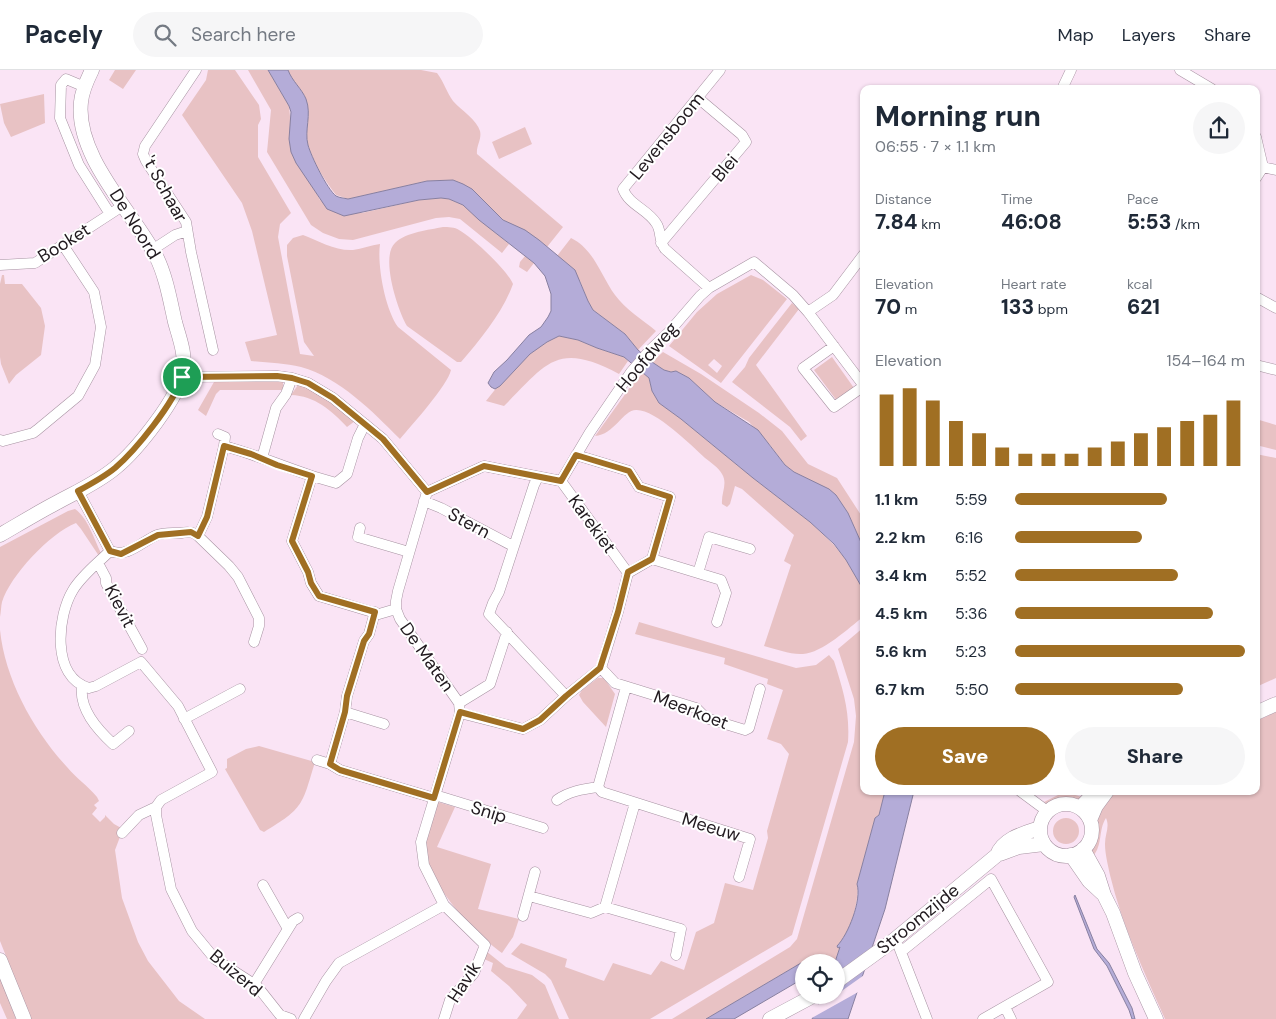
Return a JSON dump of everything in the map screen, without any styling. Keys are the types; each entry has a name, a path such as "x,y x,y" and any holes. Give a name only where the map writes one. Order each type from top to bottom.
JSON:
{"street":[{"name":"De Noord","path":"0,535 104,476 127,456 168,404 182,377 184,367 180,340 159,262 97,165 87,145 81,124 81,102 92,70"},
{"name":"'t Schaar","path":"196,70 143,151 146,161 184,219 213,350"},
{"name":"Levensboom","path":"709,288 661,243 658,225 627,198 623,189 720,70"},
{"path":"1064,85 1071,70"},
{"path":"1180,70 1205,85"},
{"name":"De Noord","path":"85,87 66,79 61,85 60,118 79,165 110,214"},
{"name":"Blei","path":"661,243 746,142 742,135 698,98"},
{"path":"1260,154 1263,167 1260,172"},
{"path":"1263,167 1276,170"},
{"name":"Booket","path":"0,264 35,263 124,205"},
{"path":"152,250 186,231"},
{"path":"0,440 3,441 33,433 75,399 95,365 101,326 94,292 63,245"},
{"path":"808,312 833,295 860,259"},
{"name":"Hoofdweg","path":"561,481 631,372 649,351 709,288 754,262 792,295 808,312 860,381"},
{"path":"1260,299 1276,308"},
{"name":"Hoofdweg","path":"834,346 803,368 834,407 860,389"},
{"path":"1260,367 1276,370"},
{"path":"182,377 277,376 292,378 321,389 383,439 426,496 484,466 561,481"},
{"path":"262,458 276,408 286,394 292,378"},
{"path":"224,446 336,483 348,474 358,438 365,424"},
{"path":"198,536 207,517 224,446 224,437 218,434"},
{"path":"460,708 523,729 540,720 600,668 618,612 628,572 652,559 670,497 639,487 629,471 576,455"},
{"path":"312,476 292,541 319,596 379,614 396,609"},
{"name":"Stern","path":"538,477 513,546 499,592 489,614 566,696"},
{"name":"Karekiet","path":"561,481 628,572"},
{"path":"78,491 110,551 117,554 124,553 158,535 166,533 191,532 198,536 233,570 252,604 259,622 254,642"},
{"name":"Stern","path":"426,496 441,508 513,546"},
{"name":"De Maten","path":"426,496 396,596 396,609 406,628 460,708 421,842 424,864 444,905 485,945"},
{"path":"360,528 358,537 409,552"},
{"path":"698,573 709,537 750,549"},
{"path":"110,551 73,590 67,602 61,623 60,639 63,660 70,676 82,686 89,688 140,662 174,702 212,772 161,800 156,806 140,815 122,833"},
{"path":"652,559 721,580 726,593 717,622"},
{"name":"Kievit","path":"98,563 106,578 106,583 142,649"},
{"path":"330,764 345,712 347,696 375,612"},
{"path":"460,708 490,684 507,632"},
{"name":"Meerkoet","path":"600,668 615,683 696,708 706,718 745,730 749,728 760,689"},
{"path":"82,686 81,692 84,705 97,728 112,744 130,731"},
{"path":"557,800 579,790 598,787 626,687"},
{"path":"184,719 240,689"},
{"path":"1260,712 1276,704"},
{"path":"345,712 384,724"},
{"name":"Snip","path":"317,760 330,764 340,770 544,828"},
{"name":"Meeuw","path":"598,787 602,792 750,839 739,877"},
{"path":"1025,795 1047,811"},
{"path":"1080,808 1092,795"},
{"path":"1090,820 1080,808 1072,804 1054,806 1042,818 1040,834 1044,844 1054,853 1061,855 1077,852 1089,843 1092,835 1090,820 1096,806 1104,795"},
{"path":"605,907 635,803"},
{"name":"Buizerd","path":"156,806 156,815 171,889 188,923 215,959 254,984 280,1015 291,1019"},
{"name":"Stroomzijde","path":"997,855 999,849 1012,838 1040,828"},
{"name":"Stroomzijde","path":"845,975 876,953 898,946 997,855 1020,847 1044,844"},
{"path":"1077,852 1098,876 1135,973 1156,1019"},
{"path":"523,916 535,872"},
{"path":"927,1019 898,946 991,879 1048,982 984,1019"},
{"path":"263,885 288,929"},
{"path":"529,896 591,913 605,907 681,929 676,955"},
{"path":"304,1019 339,963 444,905"},
{"path":"254,984 293,921 298,918"},
{"name":"Havik","path":"444,1019 450,1000 474,973 485,945"},
{"path":"0,960 24,1019"},
{"path":"770,1019 799,1004"},
{"path":"1005,1007 1011,1019"}],"shaded area":[{"path":"115,70 136,70 123,89 109,80"},
{"path":"208,70 235,70 259,105 261,119 258,125 258,157 291,213 280,224 278,237 300,354 314,356 304,342 287,256 287,245 293,238 303,235 346,250 380,244 379,253 383,287 393,319 398,327 451,370 436,395 400,439 355,397 329,379 301,367 251,361 245,342 277,335 252,231 242,203 182,115 206,80"},
{"path":"248,70 268,70 289,106 291,126 289,139 320,200 362,213 419,200 449,199 463,205 509,244 502,253 460,219 449,217 436,218 353,240 339,239 323,233 311,225 267,152 271,110"},
{"path":"268,70 288,70 304,95 308,105 308,145 312,157 328,187 336,196 348,199 427,181 453,180 472,189 503,220 525,230 575,270 593,310 625,334 638,350 664,370 676,371 689,378 715,402 758,430 785,465 794,472 829,489 836,495 848,513 860,540 860,584 834,544 810,522 659,403 652,391 649,378 624,357 578,340 559,336 530,354 500,386 495,389 491,387 488,383 494,372 529,335 541,327 551,311 551,294 545,276 534,263 463,205 449,199 419,200 344,216 327,209 296,163 291,152 289,139 291,112"},
{"path":"288,70 421,70 437,73 453,101 472,119 480,131 477,154 563,227 547,247 539,240 503,220 472,189 453,180 427,181 348,199 336,195 320,171 310,151 307,139 308,105"},
{"path":"44,94 45,123 11,137 4,123 0,104"},
{"path":"525,127 532,144 499,159 492,142"},
{"path":"451,227 465,234 497,263 513,284 503,305 484,335 461,362 457,362 407,326 395,297 390,271 389,260 395,243 411,234"},
{"path":"571,238 586,249 619,300 656,331 638,350 625,334 593,310 580,281 557,256"},
{"path":"525,256 534,263 527,272 519,267 520,262"},
{"path":"2,275 4,275 5,284 22,284 41,308 45,326 41,355 16,375 9,384 0,357 0,284"},
{"path":"751,275 763,280 787,299 721,383 669,346 697,312 717,294","holes":["714,359 722,366 717,373 708,365"]},
{"path":"792,303 799,309 756,365 807,436 801,441 790,427 732,382"},
{"path":"559,336 578,340 624,357 628,361 619,374 598,364 581,359 567,358 543,368 504,406 486,401 501,382 529,355"},
{"path":"663,352 701,374 782,431 808,464 837,478 860,513 860,540 848,513 836,495 785,465 749,422 715,402 689,378 676,371 664,370 652,362"},
{"path":"832,357 854,388 837,401 814,370"},
{"path":"643,373 649,378 652,391 659,403 810,522 834,545 846,560 860,584 860,619 827,645 810,653 794,654 764,646 791,565 784,561 794,535 742,489 735,486 730,504 727,507 722,504 724,478 721,472 682,437 653,415 644,411 631,411 608,432 595,436 631,386"},
{"path":"256,380 283,382 283,390 220,390 216,394 206,416 198,410 214,382"},
{"path":"298,385 321,395 355,421 347,427 335,415 315,401 291,395"},
{"path":"1260,420 1276,425 1276,450 1260,446"},
{"path":"1260,455 1276,458 1276,678 1260,685"},
{"path":"75,509 84,518 90,529 101,553 99,556 76,523 66,528 32,556 13,580 2,602 0,617 0,547"},
{"path":"639,622 796,668 816,665 829,655 834,661 845,701 848,720 848,742 792,935 650,1019 569,1019 551,980 545,974 511,954 521,943 567,959 565,967 604,981 613,963 651,975 661,961 684,970 696,932 714,923 725,883 753,890 768,838 767,831 789,754 781,744 767,739 783,690 767,684 768,679 724,664 725,658 635,634"},
{"path":"0,630 3,648 14,685 32,720 43,737 71,771 97,797 99,801 94,805 97,808 92,814 100,822 105,815 114,824 123,829 115,850 122,898 138,942 148,961 179,1001 205,1019 31,1019 0,941"},
{"path":"860,630 860,795 884,795 879,815 875,818 857,884 853,916 849,929 840,944 838,954 795,954 795,967 706,1019 672,1019 790,947 797,939 854,742 856,716 854,699 838,649"},
{"path":"598,678 604,678 615,694 606,727 579,695 582,690"},
{"path":"1276,712 1276,1019 1165,1019 1134,948 1115,894 1106,852 1105,840 1108,824 1106,818 1098,847 1093,856 1091,851 1095,821 1102,807 1112,795 1260,795 1260,719"},
{"path":"259,746 315,762 300,804 287,817 264,832 260,830 225,769 227,768 227,759 246,749"},
{"path":"884,795 913,795 885,909 848,1019 812,1019 819,1004 845,1004 845,954 838,954 840,947 838,948 837,946 845,934 856,908 858,899 857,884 875,818 879,815"},
{"path":"1058,795 1082,797 1076,801 1051,806 1044,802"},
{"path":"438,802 455,807 437,847 491,864 478,909 519,919 513,937 502,953 490,944 464,918 452,904 433,873 427,857 426,842"},
{"path":"1066,818 1075,822 1079,831 1075,840 1066,844 1057,840 1053,831 1057,822"},
{"path":"1075,895 1097,949 1109,963 1132,1008 1135,1019 1132,1019 1107,966 1094,949 1074,897"},
{"path":"486,951 506,967 532,975 545,985 559,1019 517,1019 527,1005 491,971 493,963 484,959"},
{"path":"795,967 795,983 734,1019 706,1019"},
{"path":"0,977 16,1019 7,1019 0,1003"}],"pier":[{"path":"867,973 860,991 845,999 845,989"},
{"path":"819,1004 837,1004 810,1019 815,1006"}],"route":[{"path":"277,376 301,380 315,386 333,398 383,439 427,492 484,466 561,481 576,455 629,471 639,487 670,497 652,559 628,572 618,612 600,668 540,720 523,729 460,712 434,798 340,770 330,764 345,712 347,696 375,612 319,596 311,583 308,572 292,541 312,476 224,446 209,502 207,517 198,536 191,532 166,533 158,535 121,554 110,551 78,491 109,473 127,456 168,404 182,377 277,376"}]}
